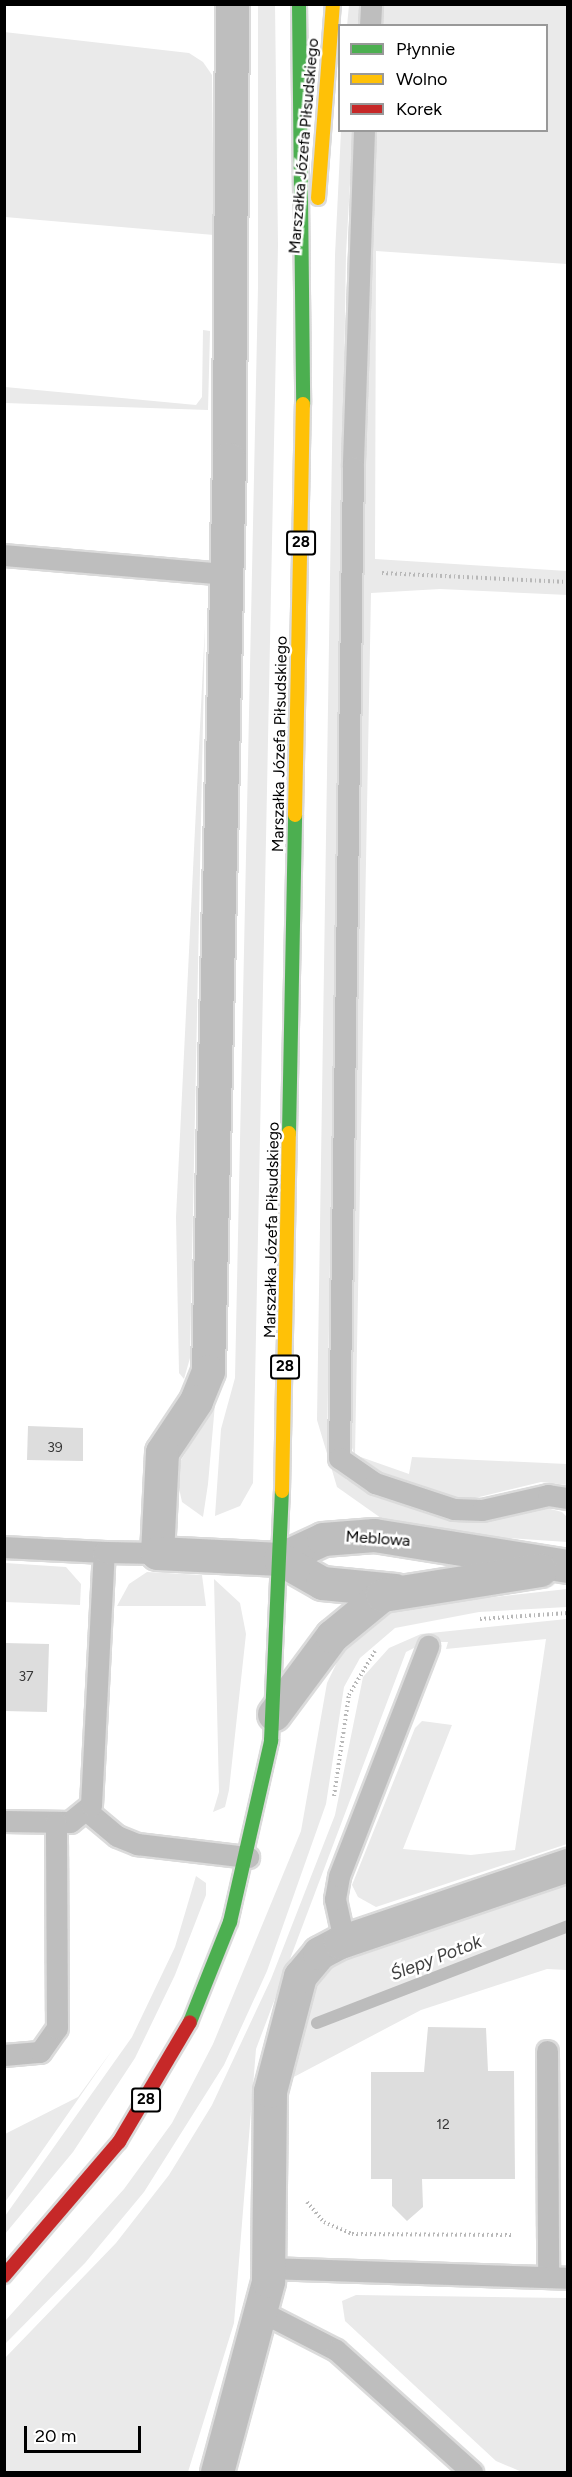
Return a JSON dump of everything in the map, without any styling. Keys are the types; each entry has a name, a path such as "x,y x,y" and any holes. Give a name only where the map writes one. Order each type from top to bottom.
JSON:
{"main road":[{"name":"Marszałka Józefa Piłsudskiego","path":"299,4 298,228 306,289"},
{"name":"Marszałka Józefa Piłsudskiego","path":"4,2276 120,2142 180,2047 230,1922 248,1857 274,1714 280,1559 306,289 316,226 333,4"}],"street":[{"path":"232,4 225,574 208,1371 196,1401 162,1452 157,1554 280,1559"},
{"name":"Meblowa","path":"280,1559 323,1539 364,1535 567,1566"},
{"name":"Meblowa","path":"280,1559 322,1583 398,1590 567,1566"},
{"name":"Meblowa","path":"274,1714 349,1618 398,1590"},
{"path":"217,2472 262,2312 268,2268 267,2141 276,2054 300,1976 319,1953 344,1940 567,1865"}],"lane":[{"path":"370,24 371,4"},
{"path":"364,132 351,572 339,1458 375,1483 454,1509 482,1510 548,1494 567,1498"},
{"path":"4,555 225,574"},
{"path":"4,1547 157,1554"},
{"path":"4,1821 70,1822 87,1811 93,1794 104,1552"},
{"path":"344,1940 335,1899 339,1875 428,1646"},
{"path":"87,1811 117,1836 137,1844 248,1857"},
{"path":"4,2055 40,2052 57,2028 56,1822"},
{"path":"268,2268 558,2277 547,2051"},
{"path":"262,2312 336,2350 472,2472"}],"path":[{"path":"351,572 567,582"},
{"path":"304,2197 317,2216 342,2232 513,2235"}],"shaded area":[{"path":"275,4 278,245 253,1483 240,1506 215,1516 221,1429 235,1378 258,287 258,5"},
{"path":"349,5 362,5 360,24 347,24"},
{"path":"378,5 567,5 567,264 376,251 375,559 567,571 568,595 440,589 371,593 355,1455 409,1474 412,1457 567,1464 567,1485 541,1482 463,1501 379,1475 355,1456 348,1437 371,132 548,132 548,24 376,24"},
{"path":"4,32 189,53 203,62 212,75 214,235 5,217"},
{"path":"341,132 353,132 346,254 327,1450 347,1480 456,1519 487,1520 543,1507 562,1512 567,1517 567,1542 431,1533 388,1523 337,1487 317,1420 335,255"},
{"path":"203,330 210,331 208,410 5,403 5,387 196,405 202,397"},
{"path":"205,625 190,1358 184,1379 179,1373 176,1217"},
{"path":"215,1404 203,1517 182,1502 175,1470"},
{"path":"5,1563 66,1567 81,1584 80,1605 5,1602"},
{"path":"147,1572 202,1575 206,1606 117,1606 129,1584"},
{"path":"214,1579 240,1603 246,1634 229,1790 225,1807 213,1812 219,1792"},
{"path":"567,1589 567,1607 479,1612 395,1628 360,1658 344,1687 326,1804 267,1971 224,2065 144,2192 85,2263 5,2344 5,2321 124,2189 172,2123 213,2044 301,1831 327,1683 342,1652 378,1618 406,1607"},
{"path":"567,1619 567,1844 376,1907 358,1897 352,1885 415,1728 422,1721 452,1725 403,1849 471,1855 515,1850 546,1639 446,1649 448,1642 426,1642 406,1652 256,2049 234,2323 188,2472 5,2472 5,2358 116,2243 169,2175 212,2105 271,1979 335,1815 363,1677 389,1648 421,1634"},
{"path":"196,1876 206,1883 206,1895 175,1975 135,2058 73,2152 5,2234 5,2216 132,2037 175,1947"},
{"path":"567,1885 567,1970 547,1969 421,2010 290,2079 306,2009 326,1969 354,1955"},
{"path":"113,2049 5,2202 5,2134 78,2097"},
{"path":"356,2295 567,2298 567,2472 522,2472 496,2461 345,2321 342,2301"}],"building":[{"path":"28,1426 83,1428 83,1461 27,1460"},
{"path":"4,1643 49,1644 47,1712 4,1711"},
{"path":"428,2027 486,2028 488,2071 514,2071 515,2179 422,2179 423,2207 407,2221 392,2206 392,2179 371,2179 371,2072 424,2072"}],"waterway":[{"name":"Ślepy Potok","path":"317,2023 568,1926"}],"traffic: fast":[{"path":"299,4 303,404"},
{"path":"289,1133 295,815"},
{"path":"190,2022 230,1922 271,1741 282,1491"}],"traffic: slow":[{"path":"318,198 333,4"},
{"path":"295,815 303,404"},
{"path":"282,1491 289,1133"}],"traffic: jam":[{"path":"4,2276 119,2142 190,2022"}]}
